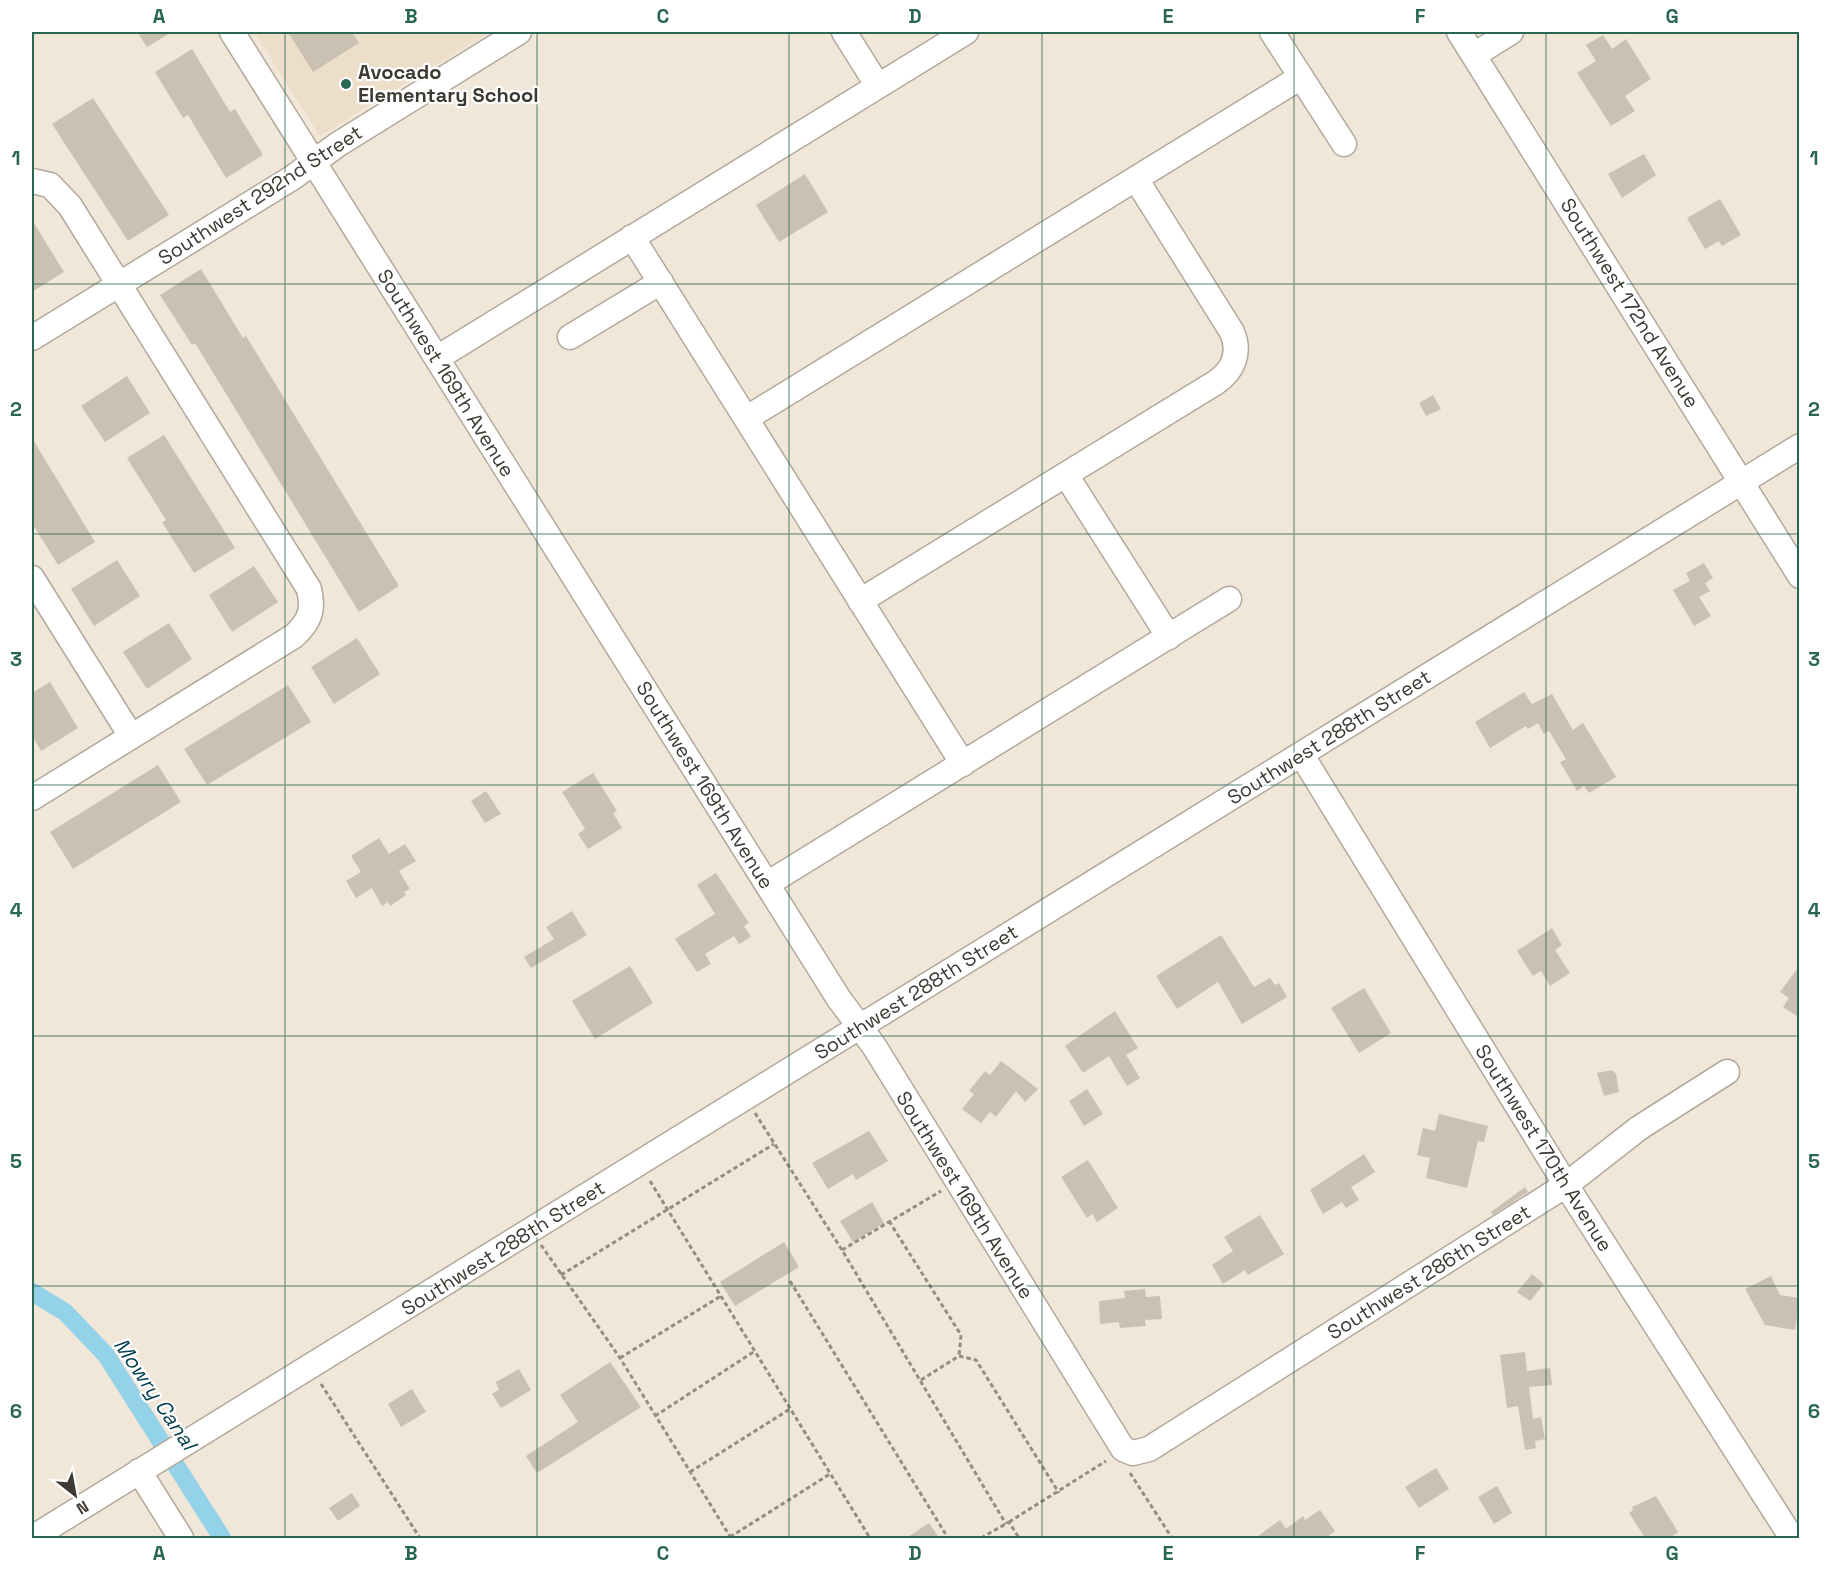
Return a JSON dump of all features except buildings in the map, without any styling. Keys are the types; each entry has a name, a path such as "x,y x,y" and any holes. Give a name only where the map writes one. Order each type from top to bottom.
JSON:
{"street":[{"name":"Southwest 169th Avenue","path":"232,32 839,999 860,1027 1123,1449"},
{"name":"Southwest 292nd Street","path":"32,338 519,32"},
{"path":"844,32 878,86"},
{"path":"437,357 966,32"},
{"path":"1272,32 1344,144"},
{"name":"Southwest 172nd Avenue","path":"1459,32 1800,576"},
{"path":"1473,55 1511,32"},
{"path":"747,418 1301,77"},
{"path":"860,601 1220,380 1235,359 1236,341 1230,328 1136,179"},
{"path":"32,182 50,185 61,193 309,589 312,602 305,625 294,636 32,798"},
{"path":"632,237 963,764"},
{"path":"570,336 661,282"},
{"name":"Southwest 288th Street","path":"32,1539 1800,446"},
{"path":"1066,475 1168,637"},
{"path":"32,578 131,736"},
{"path":"767,884 1229,599"},
{"name":"Southwest 170th Avenue","path":"1301,754 1566,1185 1792,1539"},
{"name":"Southwest 286th Street","path":"1123,1449 1133,1453 1149,1449 1566,1185 1639,1128 1727,1072"},
{"path":"144,1468 181,1539"}],"path":[{"path":"745,1098 842,1250 1018,1537 1012,1539"},
{"path":"561,1275 774,1144"},
{"path":"639,1164 870,1539"},
{"path":"842,1250 956,1182"},
{"path":"889,1221 961,1335 959,1356"},
{"path":"532,1230 620,1358 730,1538 830,1474"},
{"path":"790,1281 948,1539"},
{"path":"620,1358 721,1296"},
{"path":"655,1416 754,1351"},
{"path":"921,1380 959,1356 976,1360 1059,1493"},
{"path":"310,1367 420,1539"},
{"path":"690,1473 790,1409"},
{"path":"981,1539 1059,1493 1123,1449"},
{"path":"1123,1449 1123,1462 1172,1539"}],"shaded area":[{"name":"Avocado Elementary School","path":"254,32 489,32 320,136"}],"waterway":[{"name":"Mowry Canal","path":"32,1292 65,1312 106,1355 222,1538"}],"place":[{"name":"Avocado Elementary School","path":"346,84"}]}
